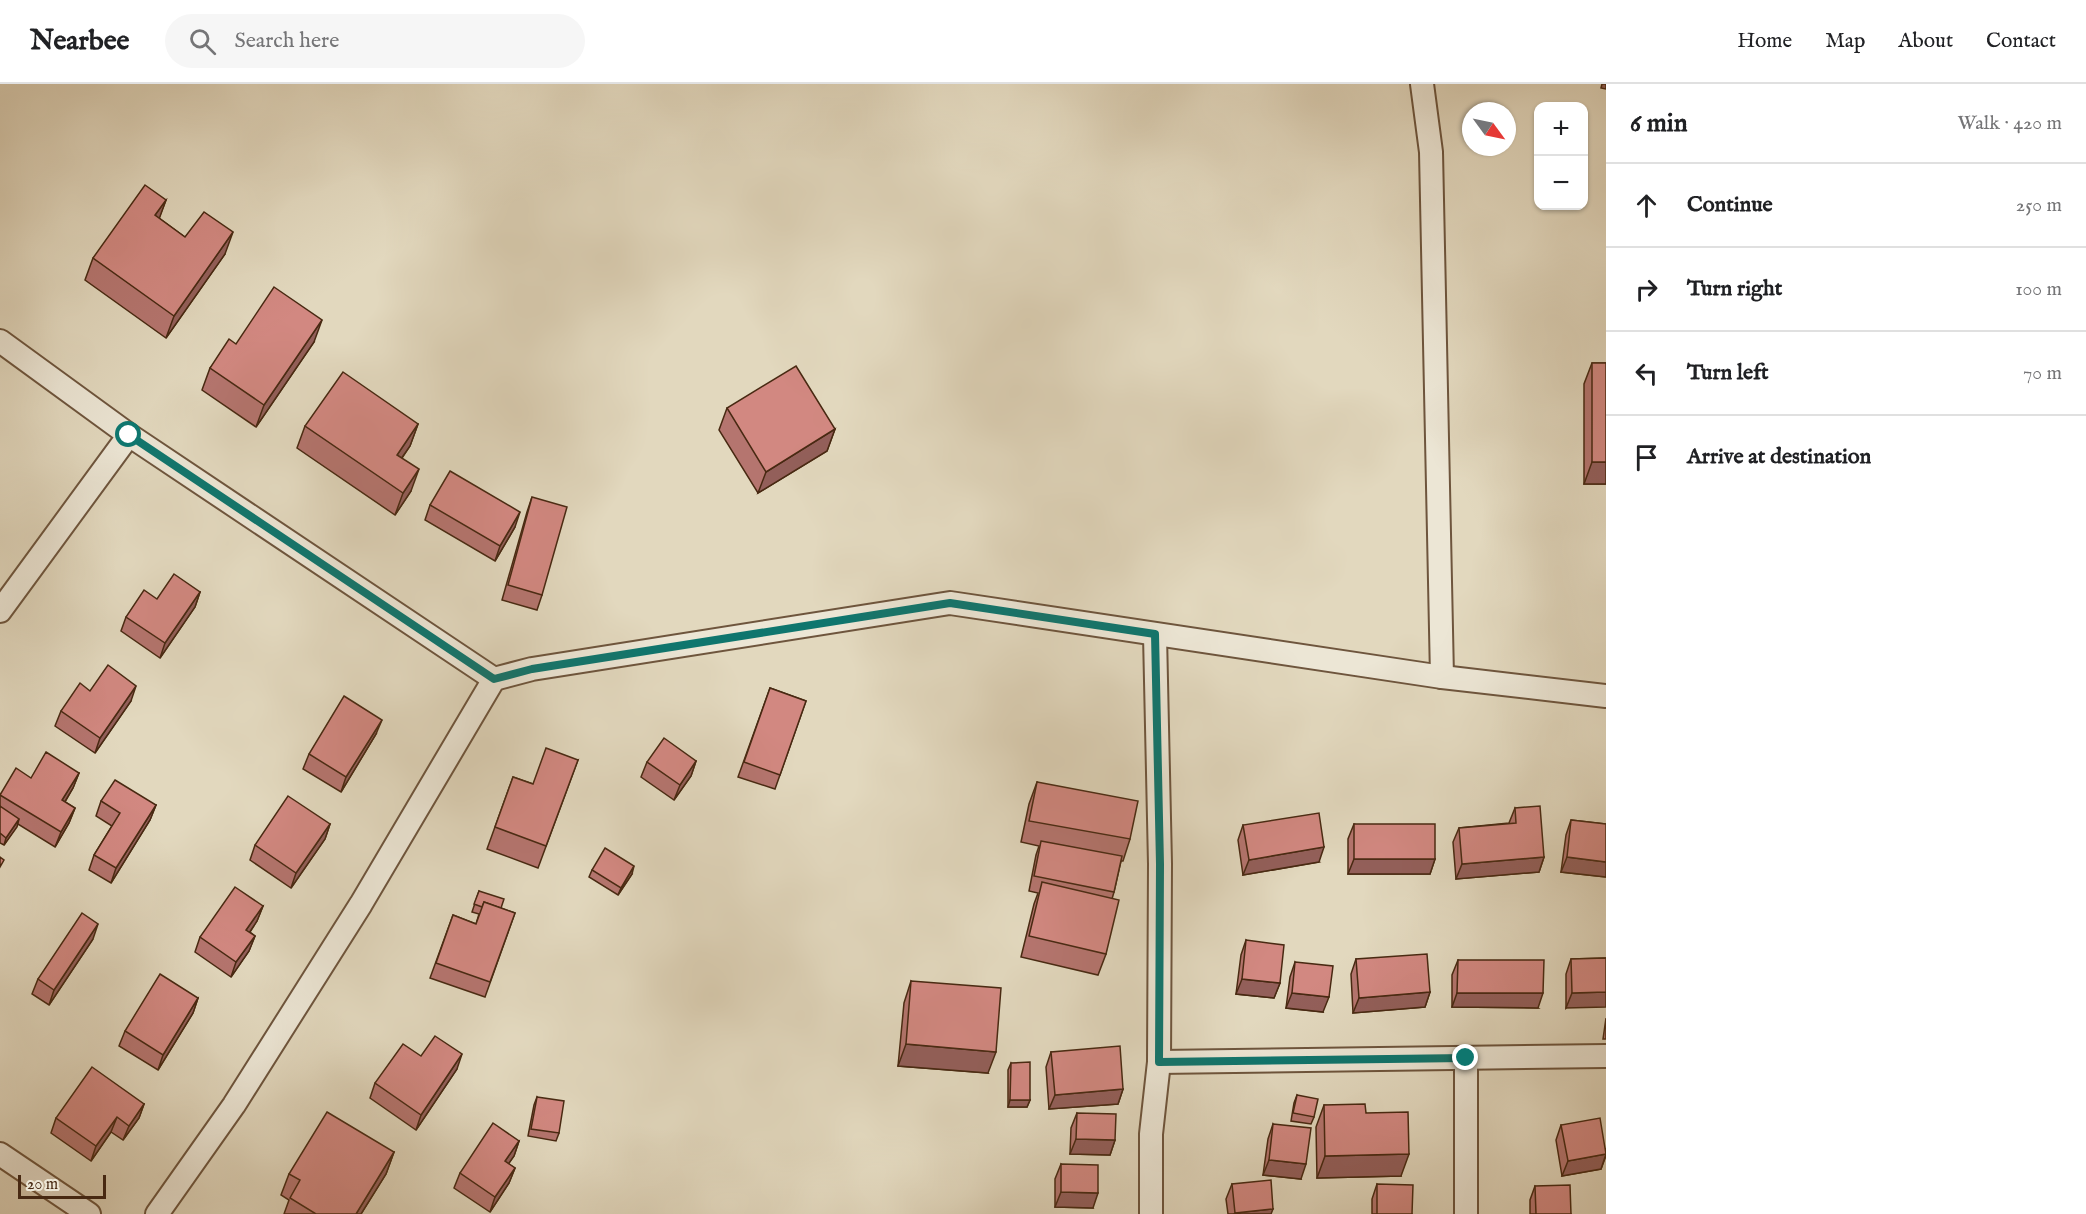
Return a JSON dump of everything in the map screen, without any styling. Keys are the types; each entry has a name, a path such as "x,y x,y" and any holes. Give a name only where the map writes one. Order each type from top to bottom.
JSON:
{"street":[{"path":"1422,84 1431,152 1442,677"},
{"path":"0,341 129,435 494,679"},
{"path":"0,611 129,435"},
{"path":"157,1214 234,1105 355,914 494,679 532,669 950,603 1442,677 1606,696"},
{"path":"1151,1214 1152,1134 1159,1062 1160,864 1155,634"},
{"path":"1159,1062 1606,1056"},
{"path":"1466,1058 1466,1214"},
{"path":"0,1154 89,1214"}],"building":[{"path":"145,185 166,200 155,215 185,237 204,212 233,232 174,316 93,258"},
{"path":"274,287 322,320 264,405 210,368 229,339 236,344"},
{"path":"1592,363 1606,363 1606,462 1592,462"},
{"path":"796,366 835,429 766,472 727,408"},
{"path":"343,372 418,424 397,455 419,469 403,493 305,426"},
{"path":"450,471 520,512 500,546 430,505"},
{"path":"532,497 567,507 542,595 508,585"},
{"path":"174,574 200,592 165,643 126,617 144,590 157,599"},
{"path":"108,665 136,686 100,738 61,711 80,683 90,691"},
{"path":"770,688 806,701 780,775 744,762"},
{"path":"344,696 382,720 346,777 309,754"},
{"path":"664,738 696,761 680,785 647,762"},
{"path":"546,748 578,760 546,846 495,827 513,777 533,784"},
{"path":"46,752 79,773 62,800 75,808 61,832 0,795 16,768 31,778"},
{"path":"115,780 156,805 116,868 94,855 120,813 101,801"},
{"path":"1037,782 1138,801 1130,839 1029,821"},
{"path":"288,796 330,824 296,873 255,845"},
{"path":"0,806 19,819 6,838 0,833"},
{"path":"1540,806 1544,857 1462,864 1459,828 1516,823 1515,808"},
{"path":"1319,813 1324,847 1249,860 1243,825"},
{"path":"1571,820 1606,824 1606,862 1567,857"},
{"path":"1354,824 1435,824 1435,859 1354,859"},
{"path":"1041,841 1122,856 1114,892 1034,876"},
{"path":"605,848 634,866 621,888 592,870"},
{"path":"1042,882 1119,900 1106,954 1029,936"},
{"path":"235,887 263,906 246,930 255,936 236,962 200,937"},
{"path":"479,891 504,899 501,908 484,902 482,907 474,904"},
{"path":"484,902 515,913 490,982 436,963 453,915 476,924"},
{"path":"82,913 98,924 54,990 38,979"},
{"path":"1246,940 1284,945 1280,983 1242,979"},
{"path":"1427,954 1430,992 1359,998 1356,959"},
{"path":"1606,958 1606,992 1572,993 1571,959"},
{"path":"1458,960 1544,960 1543,993 1457,993"},
{"path":"1295,962 1333,966 1329,997 1292,993"},
{"path":"160,974 198,998 163,1055 125,1031"},
{"path":"911,981 1001,988 996,1052 906,1044"},
{"path":"435,1036 462,1054 421,1115 375,1083 403,1044 421,1056"},
{"path":"1120,1046 1123,1089 1055,1095 1051,1052"},
{"path":"1030,1062 1030,1100 1010,1100 1011,1063"},
{"path":"92,1067 144,1104 129,1126 117,1117 96,1146 56,1118"},
{"path":"1297,1095 1318,1099 1314,1117 1293,1113"},
{"path":"537,1097 564,1101 559,1133 531,1129"},
{"path":"1365,1104 1366,1113 1408,1112 1409,1154 1325,1156 1324,1105"},
{"path":"327,1112 394,1152 356,1214 316,1214 290,1198 300,1180 289,1174"},
{"path":"1077,1113 1116,1114 1115,1140 1076,1139"},
{"path":"1600,1118 1606,1154 1568,1161 1561,1125"},
{"path":"493,1123 519,1141 505,1161 515,1168 495,1197 460,1173"},
{"path":"1273,1124 1311,1128 1306,1164 1269,1160"},
{"path":"1061,1164 1098,1165 1098,1193 1061,1192"},
{"path":"1271,1180 1273,1209 1235,1213 1232,1184"},
{"path":"1377,1184 1413,1185 1412,1214 1377,1214"},
{"path":"1570,1185 1571,1214 1536,1214 1535,1186"}],"route":[{"path":"129,435 494,679 532,669 950,603 1155,634 1160,864 1159,1062 1466,1058"}]}
